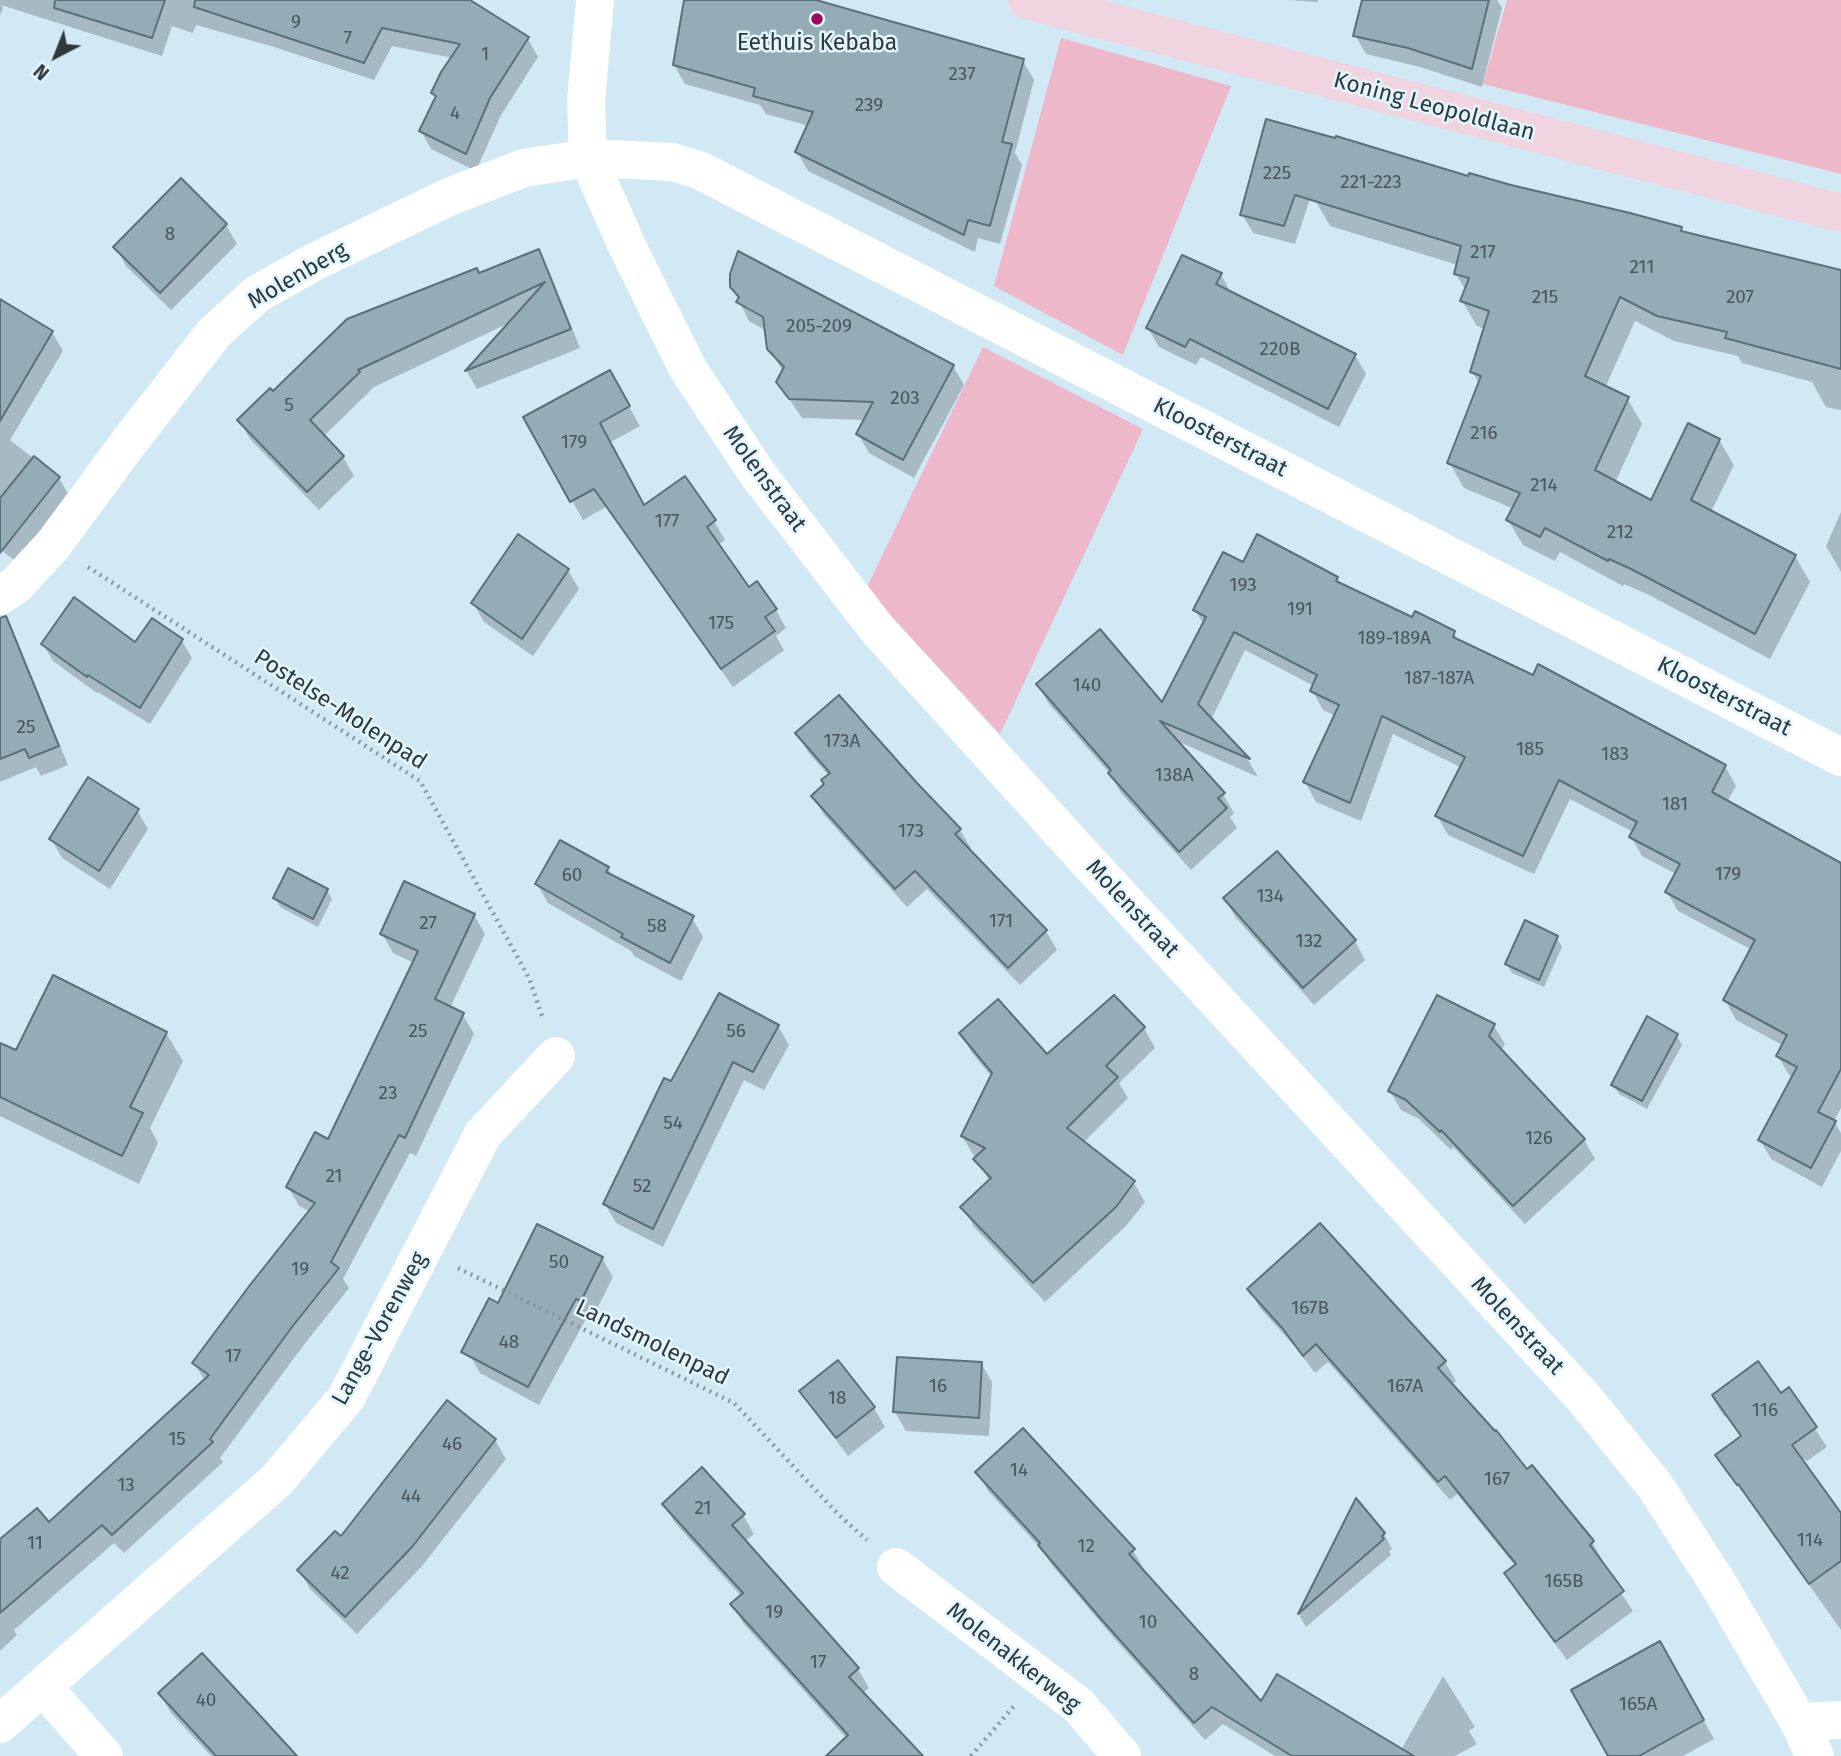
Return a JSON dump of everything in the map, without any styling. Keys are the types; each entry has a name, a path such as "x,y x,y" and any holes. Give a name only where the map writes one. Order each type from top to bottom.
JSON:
{"main road":[{"name":"Koning Leopoldlaan","path":"1027,0 1841,213"}],"street":[{"name":"Molenstraat","path":"595,0 586,101 588,158 628,248 688,369 759,476 897,651 1583,1397 1655,1486 1717,1582 1807,1746"},
{"name":"Molenberg","path":"0,596 16,585 53,545 214,332 257,294 314,262 451,196 524,169 588,158"},
{"name":"Kloosterstraat","path":"588,158 673,162 701,171 1841,757"},
{"name":"Lange-Vorenweg","path":"0,1724 277,1480 346,1398 483,1134 556,1056"},
{"name":"Molenakkerweg","path":"896,1567 1078,1705 1122,1756"},
{"path":"43,1687 104,1756"},
{"path":"1807,1746 1841,1720"}],"path":[{"name":"Postelse-Molenpad","path":"53,545 420,781 529,978 556,1056"},
{"name":"Landsmolenpad","path":"423,1251 734,1403 839,1515 896,1567"},
{"path":"971,1756 1006,1717 1035,1673"}],"shaded area":[{"path":"1507,0 1841,0 1841,174 1483,84"},
{"path":"1061,38 1231,86 1123,355 994,286"},
{"path":"983,347 1143,429 1000,734 866,589"}],"building":[{"path":"55,0 165,0 152,38 54,8"},
{"path":"195,0 470,0 529,37 490,98 466,154 419,131 436,96 431,93 460,44 382,28 364,63 194,7"},
{"path":"684,0 816,0 1024,59 1002,142 1012,144 990,226 968,220 964,235 795,152 813,112 753,96 755,88 673,65"},
{"path":"1362,0 1489,0 1472,69 1408,48 1353,36"},
{"path":"1266,119 1335,138 1336,136 1468,176 1469,173 1630,213 1682,227 1681,231 1841,270 1841,369 1725,338 1727,332 1657,316 1620,297 1585,376 1629,397 1595,470 1651,500 1688,423 1720,439 1691,500 1796,555 1755,634 1631,569 1609,559 1608,561 1545,528 1540,537 1506,520 1520,493 1447,463 1481,376 1470,372 1489,311 1460,301 1469,278 1454,274 1461,246 1295,195 1284,226 1240,215"},
{"path":"181,178 227,224 160,293 113,247"},
{"path":"539,249 571,329 465,371 545,282 358,370 360,372 310,420 344,456 307,492 237,420 270,388 273,391 347,319 477,268 479,273"},
{"path":"738,251 954,365 903,460 856,434 873,402 789,399 776,382 784,367 767,349 763,317 736,302 739,297 730,287 730,274"},
{"path":"1182,255 1222,273 1216,284 1356,354 1328,409 1190,339 1185,347 1146,328"},
{"path":"0,299 53,331 0,421"},
{"path":"610,370 630,406 600,423 644,505 685,476 716,520 707,527 749,587 757,581 777,609 765,617 775,631 721,669 594,489 570,502 523,417"},
{"path":"34,456 60,477 0,553 0,498"},
{"path":"518,534 569,569 522,639 471,603"},
{"path":"1257,534 1338,577 1336,581 1412,617 1415,611 1455,631 1453,637 1533,675 1538,664 1726,765 1712,792 1841,863 1841,1069 1818,1112 1836,1121 1811,1168 1758,1140 1797,1067 1776,1056 1787,1035 1723,1000 1755,940 1665,892 1680,864 1629,837 1637,822 1559,780 1523,856 1435,816 1465,757 1382,716 1350,803 1303,782 1339,705 1310,691 1317,675 1234,632 1198,704 1250,759 1160,721 1225,793 1218,798 1227,808 1179,852 1108,773 1111,770 1036,684 1100,629 1162,702 1206,617 1193,610 1223,552 1243,562"},
{"path":"74,597 135,642 152,618 183,639 140,708 88,675 87,677 41,644"},
{"path":"6,616 59,746 29,758 25,749 0,759 0,618"},
{"path":"839,695 961,829 955,834 1047,930 1008,968 915,871 895,889 811,796 824,784 821,780 830,773 795,733"},
{"path":"88,777 139,809 99,871 49,839"},
{"path":"560,840 609,867 606,872 694,916 670,963 621,937 623,934 535,884"},
{"path":"1277,851 1356,940 1303,988 1223,898"},
{"path":"288,868 328,889 313,919 273,898"},
{"path":"404,881 475,914 435,999 464,1013 405,1138 399,1135 331,1262 339,1268 210,1439 213,1442 112,1535 102,1525 0,1613 0,1539 37,1508 49,1522 209,1375 192,1363 315,1203 286,1187 315,1132 328,1139 418,951 380,934"},
{"path":"1525,920 1558,936 1539,980 1505,964"},
{"path":"53,975 167,1032 130,1107 143,1113 122,1156 0,1097 0,1043 16,1050"},
{"path":"719,993 779,1025 753,1072 733,1062 653,1229 603,1204 664,1078 671,1081"},
{"path":"1114,995 1145,1027 1106,1066 1118,1077 1067,1128 1135,1181 1116,1207 1033,1283 960,1207 991,1178 973,1159 985,1148 961,1136 992,1073 959,1033 998,999 1047,1054"},
{"path":"1437,995 1495,1024 1489,1036 1585,1139 1513,1206 1441,1130 1440,1132 1406,1100 1388,1091"},
{"path":"1647,1016 1678,1034 1642,1101 1611,1085"},
{"path":"1320,1223 1446,1361 1438,1368 1496,1430 1527,1469 1532,1465 1594,1541 1590,1545 1624,1591 1555,1642 1504,1573 1516,1564 1445,1476 1438,1482 1316,1344 1303,1356 1247,1289"},
{"path":"537,1224 603,1257 581,1301 576,1299 528,1387 461,1352 489,1298 498,1303"},
{"path":"897,1357 982,1362 979,1418 893,1412"},
{"path":"838,1360 875,1407 836,1438 799,1391"},
{"path":"1758,1361 1781,1393 1789,1387 1817,1427 1792,1445 1841,1513 1841,1561 1809,1584 1715,1455 1741,1436 1712,1395"},
{"path":"447,1400 496,1439 412,1547 345,1617 297,1570 335,1531 341,1536"},
{"path":"1023,1428 1135,1549 1129,1554 1261,1701 1277,1674 1414,1756 1292,1756 1212,1707 1194,1723 1101,1619 1038,1545 1040,1543 975,1472"},
{"path":"702,1467 745,1514 732,1525 859,1668 849,1677 923,1756 826,1756 848,1735 730,1604 743,1593 662,1504"},
{"path":"1356,1498 1385,1533 1382,1536 1384,1539 1298,1614"},
{"path":"1660,1641 1704,1720 1639,1756 1608,1756 1571,1690"},
{"path":"202,1653 297,1756 216,1756 158,1693"}],"place":[{"name":"Eethuis Kebaba","path":"817,19"}]}
